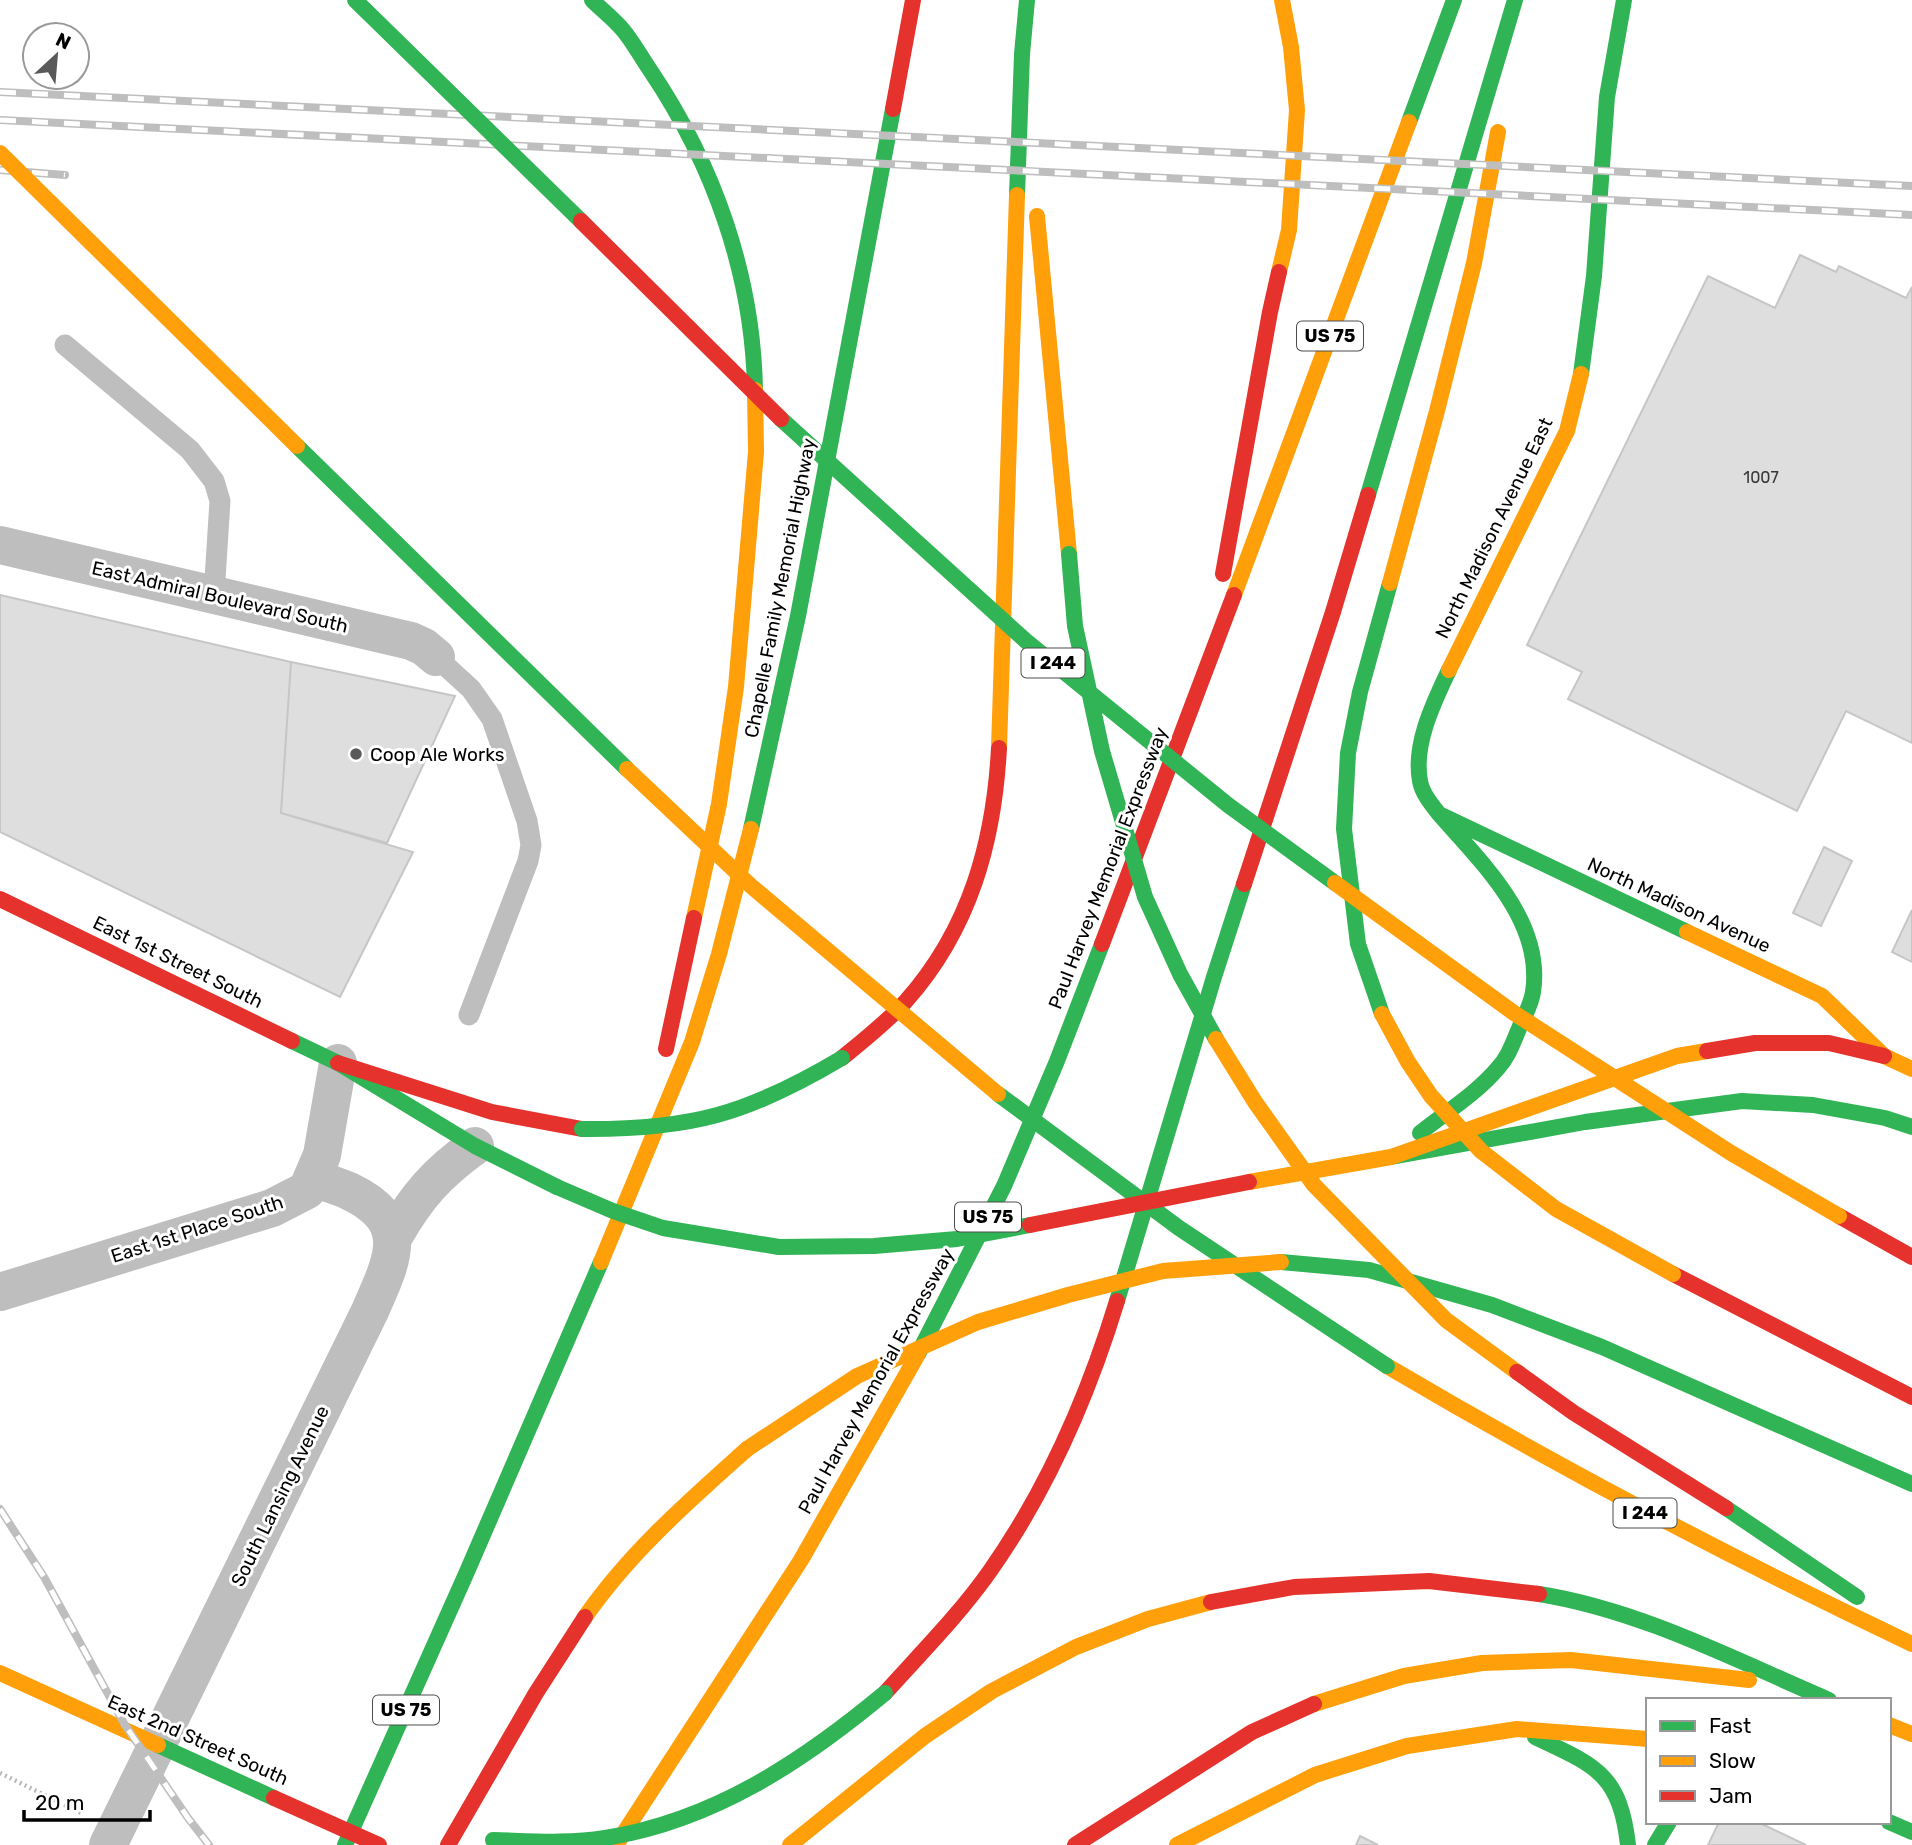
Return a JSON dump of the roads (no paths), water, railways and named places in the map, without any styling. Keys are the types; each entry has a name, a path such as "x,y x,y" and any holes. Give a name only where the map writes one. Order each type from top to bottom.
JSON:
{"main road":[{"name":"I 244","path":"355,0 776,415 1026,642 1228,806 1514,1013 1731,1153 1912,1258"},
{"path":"592,0 622,29 662,88 695,144 721,204 742,281 754,345 756,452 736,687 719,804 640,1171"},
{"name":"Chapelle Family Memorial Highway","path":"640,1171 692,1042 719,954 762,787 798,616 913,0"},
{"path":"338,1063 492,1112 582,1129 668,1128 749,1108 797,1086 842,1058 884,1024 916,990 932,966 970,893 985,852 995,806 1022,54 1027,0"},
{"path":"1206,672 1270,312 1289,230 1297,110 1291,47 1282,0"},
{"name":"US 75","path":"1206,672 1454,0"},
{"path":"472,1843 493,1840 563,1842 640,1831 680,1819 724,1801 774,1776 839,1733 885,1693 949,1622 989,1572 1028,1512 1083,1401 1110,1324 1214,977 1333,612 1515,0"},
{"path":"1508,79 1522,0"},
{"name":"North Madison Avenue East","path":"1391,1157 1486,1080 1507,1056 1534,990 1534,960 1513,905 1428,800 1420,782 1419,762 1424,732 1441,687 1567,431 1583,365 1594,276 1607,97 1624,0"},
{"path":"1022,54 1075,626 1102,751 1145,897 1180,974 1213,1035 1255,1102 1314,1185 1446,1320 1574,1413 1726,1508 1912,1634"},
{"path":"1500,118 1474,263 1437,411 1360,692 1348,753 1344,829 1358,944 1382,1014 1408,1062 1431,1096 1481,1151 1556,1209 1673,1274 1912,1397"},
{"name":"I 244","path":"0,153 562,708 751,886 1015,1108 1179,1228 1387,1366 1451,1405 1723,1554 1912,1644"},
{"name":"Paul Harvey Memorial Expressway","path":"616,1845 801,1560 915,1360 1004,1186 1057,1061 1206,672"},
{"name":"North Madison Avenue","path":"1439,814 1822,996 1885,1056"},
{"name":"East 1st Street South","path":"0,899 338,1063"},
{"path":"1391,1157 1677,1056 1755,1043 1829,1043 1885,1056 1912,1069"},
{"path":"338,1063 475,1146 613,1211 663,1228 779,1247 874,1246 957,1239 1249,1182 1585,1122 1742,1101 1813,1105 1885,1118 1912,1127"},
{"name":"US 75","path":"345,1845 466,1574 640,1171"},
{"path":"448,1845 528,1706 595,1603 659,1528 747,1449 857,1377 978,1322 1163,1271 1281,1262 1369,1270 1492,1305 1615,1353 1912,1484"},
{"path":"790,1845 925,1736 992,1691 1076,1647 1160,1616 1223,1599 1294,1587 1429,1581 1485,1586 1570,1599 1645,1622 1825,1698"},
{"path":"1075,1845 1252,1732 1320,1701 1404,1676 1482,1663 1572,1660 1798,1686"},
{"name":"East 2nd Street South","path":"0,1673 379,1845"},
{"path":"1891,1726 1912,1734"},
{"path":"1517,1729 1587,1762 1606,1778 1625,1817 1628,1845"},
{"path":"1177,1845 1315,1775 1407,1746 1517,1729 1570,1731 1646,1740"},
{"path":"1891,1823 1912,1832"},
{"path":"1655,1845 1668,1824"}],"street":[{"name":"East Admiral Boulevard South","path":"0,545 411,641 436,657"},
{"path":"338,1063 322,1155 314,1177 349,1191 366,1202 380,1213 394,1236"},
{"name":"South Lansing Avenue","path":"111,1837 159,1745 370,1311 392,1254 394,1236 413,1203 446,1166 475,1146"},
{"name":"East 1st Place South","path":"0,1292 272,1208 307,1190 314,1177"}],"lane":[{"path":"65,345 190,450 214,481 220,501 214,595"},
{"path":"436,657 471,689 492,719 527,821 531,845 528,861 468,1015"}],"railway":[{"path":"0,92 1912,186"},
{"path":"0,120 1912,215"},
{"path":"0,170 65,175"},
{"path":"0,1509 44,1577 125,1725 209,1845"}],"place":[{"name":"Coop Ale Works","path":"356,754"}]}
